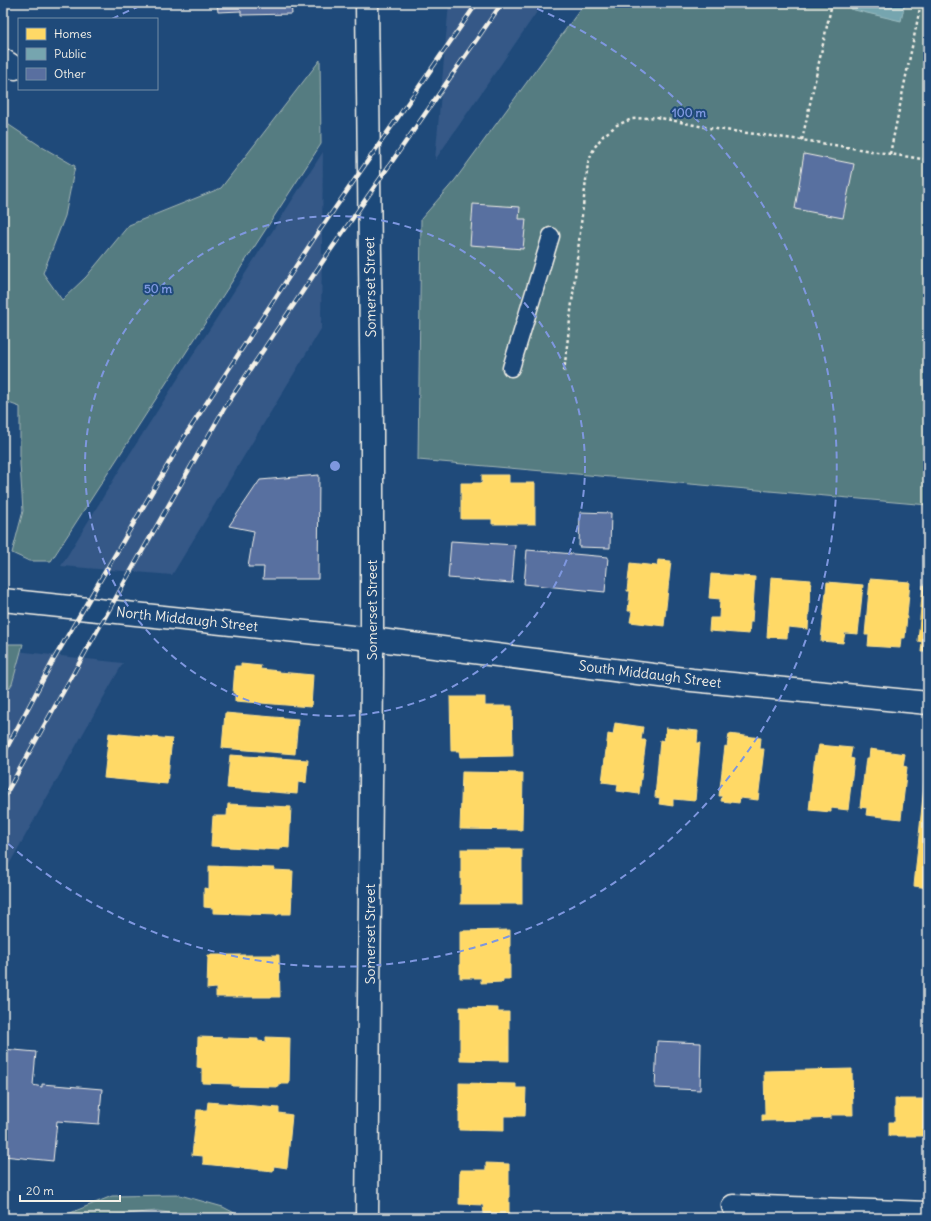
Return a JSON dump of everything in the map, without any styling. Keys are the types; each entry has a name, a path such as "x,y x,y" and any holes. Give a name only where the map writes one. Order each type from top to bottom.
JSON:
{"street":[{"name":"Somerset Street","path":"367,3 372,427 372,640 367,1218"},
{"name":"North Middaugh Street","path":"3,600 372,640"},
{"name":"South Middaugh Street","path":"372,640 692,680 928,703"},
{"path":"733,1206 928,1213"}],"lane":[{"path":"511,368 551,236"}],"path":[{"path":"802,140 832,3"},
{"path":"890,154 921,3"},
{"path":"564,372 588,163 594,148 603,136 617,125 632,119 656,117 709,128 802,140 928,160"}],"shaded area":[{"path":"449,3 543,3 435,160"},
{"path":"323,152 321,329 172,575 61,566 122,466"},
{"path":"7,650 123,663 3,875 3,657"}],"green space":[{"path":"585,3 928,3 928,505 418,460 421,219 455,180"},
{"path":"320,60 321,144 51,561 29,561 12,553 23,511 20,464 20,407 3,401 3,121 42,147 75,166 65,216 43,273 62,300 86,277 129,225 221,188"},
{"path":"3,644 23,644 12,684 3,698"},
{"path":"180,1195 223,1207 244,1218 199,1218 157,1211 115,1215 103,1218 58,1218 112,1196"}],"building: Homes":[{"path":"482,475 509,475 509,483 535,483 535,524 492,524 492,519 461,519 461,483 482,483"},
{"path":"658,560 671,561 664,626 630,622 632,611 628,611 630,591 627,591 630,563 657,566"},
{"path":"711,574 755,577 752,622 750,622 749,634 709,631 710,618 719,618 720,599 709,598"},
{"path":"771,577 811,580 808,629 788,627 787,638 767,637"},
{"path":"870,579 910,582 905,638 901,638 900,648 868,646 869,635 865,635"},
{"path":"827,582 863,585 858,634 845,633 843,643 821,641"},
{"path":"923,585 928,586 928,652 921,652 922,642 918,641"},
{"path":"241,664 261,666 260,669 279,672 313,675 311,707 235,701 235,693 233,693 235,666 241,666"},
{"path":"450,697 485,697 485,706 512,706 513,756 460,757 459,751 451,751"},
{"path":"225,713 298,719 295,754 222,748"},
{"path":"615,723 643,727 641,740 646,740 639,794 617,791 618,784 602,782 608,734 613,735"},
{"path":"666,728 698,731 697,743 700,743 695,801 673,799 673,806 659,804 660,798 655,797 660,740 664,741"},
{"path":"109,733 172,739 167,784 104,778"},
{"path":"729,734 761,738 760,749 764,749 758,800 740,798 739,803 721,801 722,796 719,796 725,746 727,747"},
{"path":"819,745 852,748 850,758 854,759 848,810 831,808 831,812 809,810 815,755 817,755"},
{"path":"870,749 905,754 903,766 907,767 901,819 866,815 867,808 860,807 866,758 869,758"},
{"path":"230,755 308,760 306,783 298,782 297,794 227,788"},
{"path":"926,766 928,766 928,888 914,886"},
{"path":"462,772 523,773 522,830 460,829"},
{"path":"228,804 291,807 289,848 281,847 280,850 211,846 213,816 227,816"},
{"path":"461,849 522,849 522,904 461,904"},
{"path":"209,866 274,868 274,870 293,871 291,914 213,913 213,908 204,907 204,888 209,889"},
{"path":"510,930 510,979 503,979 503,982 481,983 481,978 460,978 460,931"},
{"path":"208,955 279,955 280,997 216,997 216,988 207,989"},
{"path":"460,1007 498,1008 498,1012 509,1012 509,1061 460,1060"},
{"path":"198,1037 258,1039 258,1041 266,1042 266,1037 290,1038 289,1084 279,1084 279,1087 232,1086 232,1084 202,1083 202,1068 197,1067"},
{"path":"852,1069 853,1115 831,1115 831,1118 811,1120 762,1121 762,1115 765,1115 764,1071"},
{"path":"459,1083 516,1084 516,1088 526,1088 525,1116 504,1116 504,1131 459,1130"},
{"path":"895,1099 928,1099 928,1136 889,1136 889,1122 895,1122"},
{"path":"208,1102 279,1108 279,1113 292,1115 287,1168 274,1166 273,1171 203,1164 203,1156 192,1155 197,1110 207,1110"},
{"path":"486,1163 509,1164 509,1214 484,1214 483,1205 459,1204 460,1170 486,1170"}],"building: Public":[{"path":"851,3 905,3 901,21 850,9"}],"building: Other":[{"path":"217,3 291,3 292,14 241,15 241,11 218,12"},
{"path":"804,154 854,164 843,218 795,209"},
{"path":"473,204 520,207 519,219 526,219 523,249 470,245"},
{"path":"319,475 318,579 263,579 264,567 248,567 254,531 229,526 260,480"},
{"path":"580,512 611,513 610,548 579,547"},
{"path":"451,541 515,545 512,583 448,578"},
{"path":"527,550 608,557 605,592 524,584"},
{"path":"657,1041 701,1043 700,1090 655,1088"},
{"path":"3,1049 36,1052 33,1085 42,1087 42,1084 102,1089 99,1124 57,1121 53,1161 3,1156"}],"railway":[{"path":"3,755 54,659 183,439 313,240 477,3"},
{"path":"3,799 225,407 325,258 502,3"}]}
